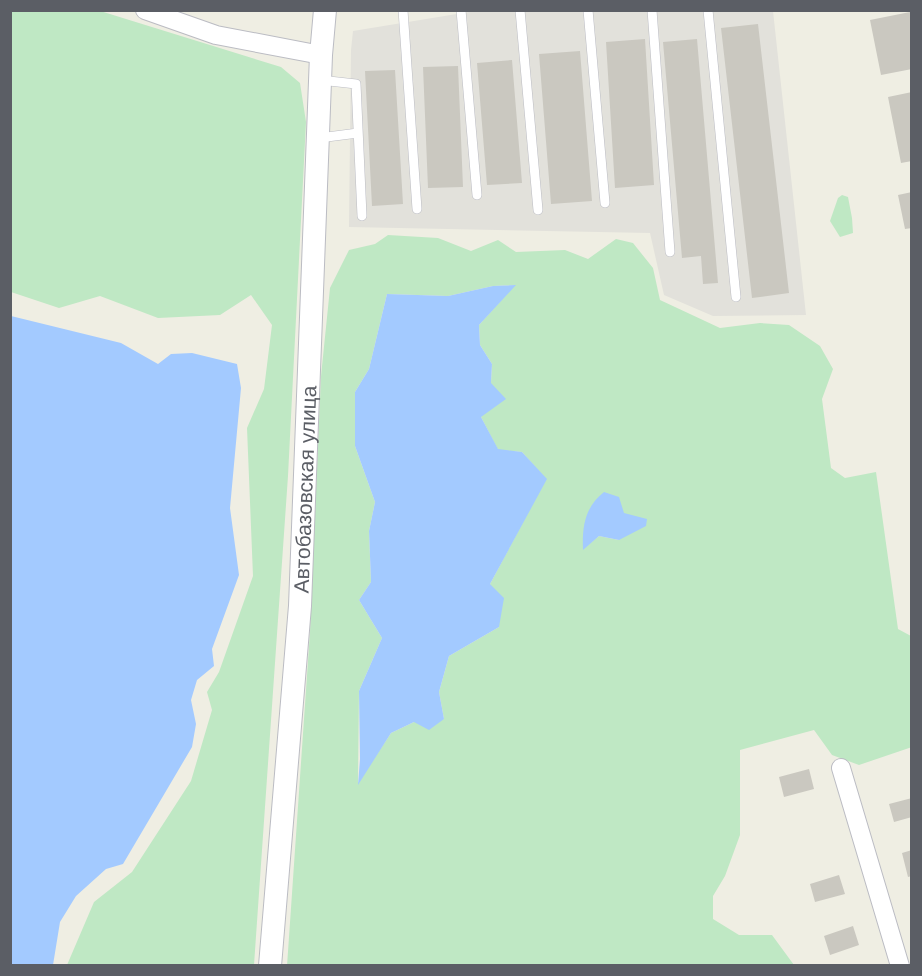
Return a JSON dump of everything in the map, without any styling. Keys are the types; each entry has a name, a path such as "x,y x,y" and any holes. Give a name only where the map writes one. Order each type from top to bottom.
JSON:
{"street":[{"path":"145,10 216,35 321,55"},
{"name":"Автобазовская улица","path":"270,966 300,606 321,55 325,10"},
{"path":"841,768 900,966"}],"lane":[{"path":"403,10 417,209"},
{"path":"461,10 477,195"},
{"path":"520,10 538,210"},
{"path":"588,10 605,203"},
{"path":"652,10 670,252"},
{"path":"708,10 736,297"},
{"path":"320,80 356,84 362,216"},
{"path":"318,138 358,133"}],"shaded area":[{"path":"475,11 773,11 806,315 713,316 664,295 650,233 349,227 353,31"}],"green space":[{"path":"97,10 281,67 300,83 306,122 288,476 254,965 67,965 94,902 132,872 191,781 212,710 207,692 219,672 253,576 247,428 264,389 272,325 251,295 220,315 158,318 100,296 59,308 11,292 11,11"},
{"path":"842,195 848,197 853,233 840,237 830,221 838,198"},
{"path":"388,235 438,238 471,251 498,240 516,252 565,250 588,259 616,239 633,243 653,268 660,300 720,328 760,323 789,325 820,346 833,369 822,399 831,468 845,478 876,472 898,629 911,636 912,747 859,765 832,755 814,730 740,750 740,835 725,876 713,896 713,919 739,935 772,935 794,965 287,966 310,632 321,376 330,288 349,250 375,244","holes":["515,285 479,325 480,345 492,364 491,383 481,417 498,450 522,452 546,479 490,584 499,627 449,656 439,692 444,719 414,722 391,733 358,783 359,691 382,638 359,600 371,582 369,531 375,502 355,446 355,392 369,369 387,294 448,296 493,286","624,513 619,540 599,536 583,549"]}],"water":[{"path":"516,285 479,325 480,345 492,364 491,383 506,399 481,417 498,449 522,452 547,479 490,584 504,598 499,627 449,656 439,692 444,719 429,730 414,722 391,733 358,785 359,691 382,638 359,600 371,582 369,531 375,502 355,446 355,392 369,369 387,294 448,296 493,286"},
{"path":"11,316 121,343 158,364 171,354 192,353 237,364 241,388 230,508 239,575 212,649 214,666 197,680 191,700 196,724 192,747 123,864 106,869 76,896 60,922 53,965 11,965"},
{"path":"604,492 619,497 624,513 647,519 646,526 619,540 599,536 583,550 586,518 593,504"}],"building":[{"path":"910,12 912,69 881,75 870,20"},
{"path":"758,24 789,293 752,298 721,28"},
{"path":"645,39 654,185 615,188 606,42"},
{"path":"697,39 718,283 703,284 701,256 682,258 663,42"},
{"path":"580,51 592,201 551,204 539,54"},
{"path":"512,60 522,183 487,185 477,63"},
{"path":"458,66 463,187 428,188 423,67"},
{"path":"395,70 403,204 372,206 365,71"},
{"path":"912,92 912,161 901,163 888,97"},
{"path":"912,192 912,228 905,229 898,195"},
{"path":"809,769 814,789 784,797 779,777"},
{"path":"912,798 912,817 894,822 889,804"},
{"path":"912,850 912,876 908,877 902,853"},
{"path":"839,875 845,894 815,902 810,884"},
{"path":"853,926 859,945 830,955 824,936"}]}
